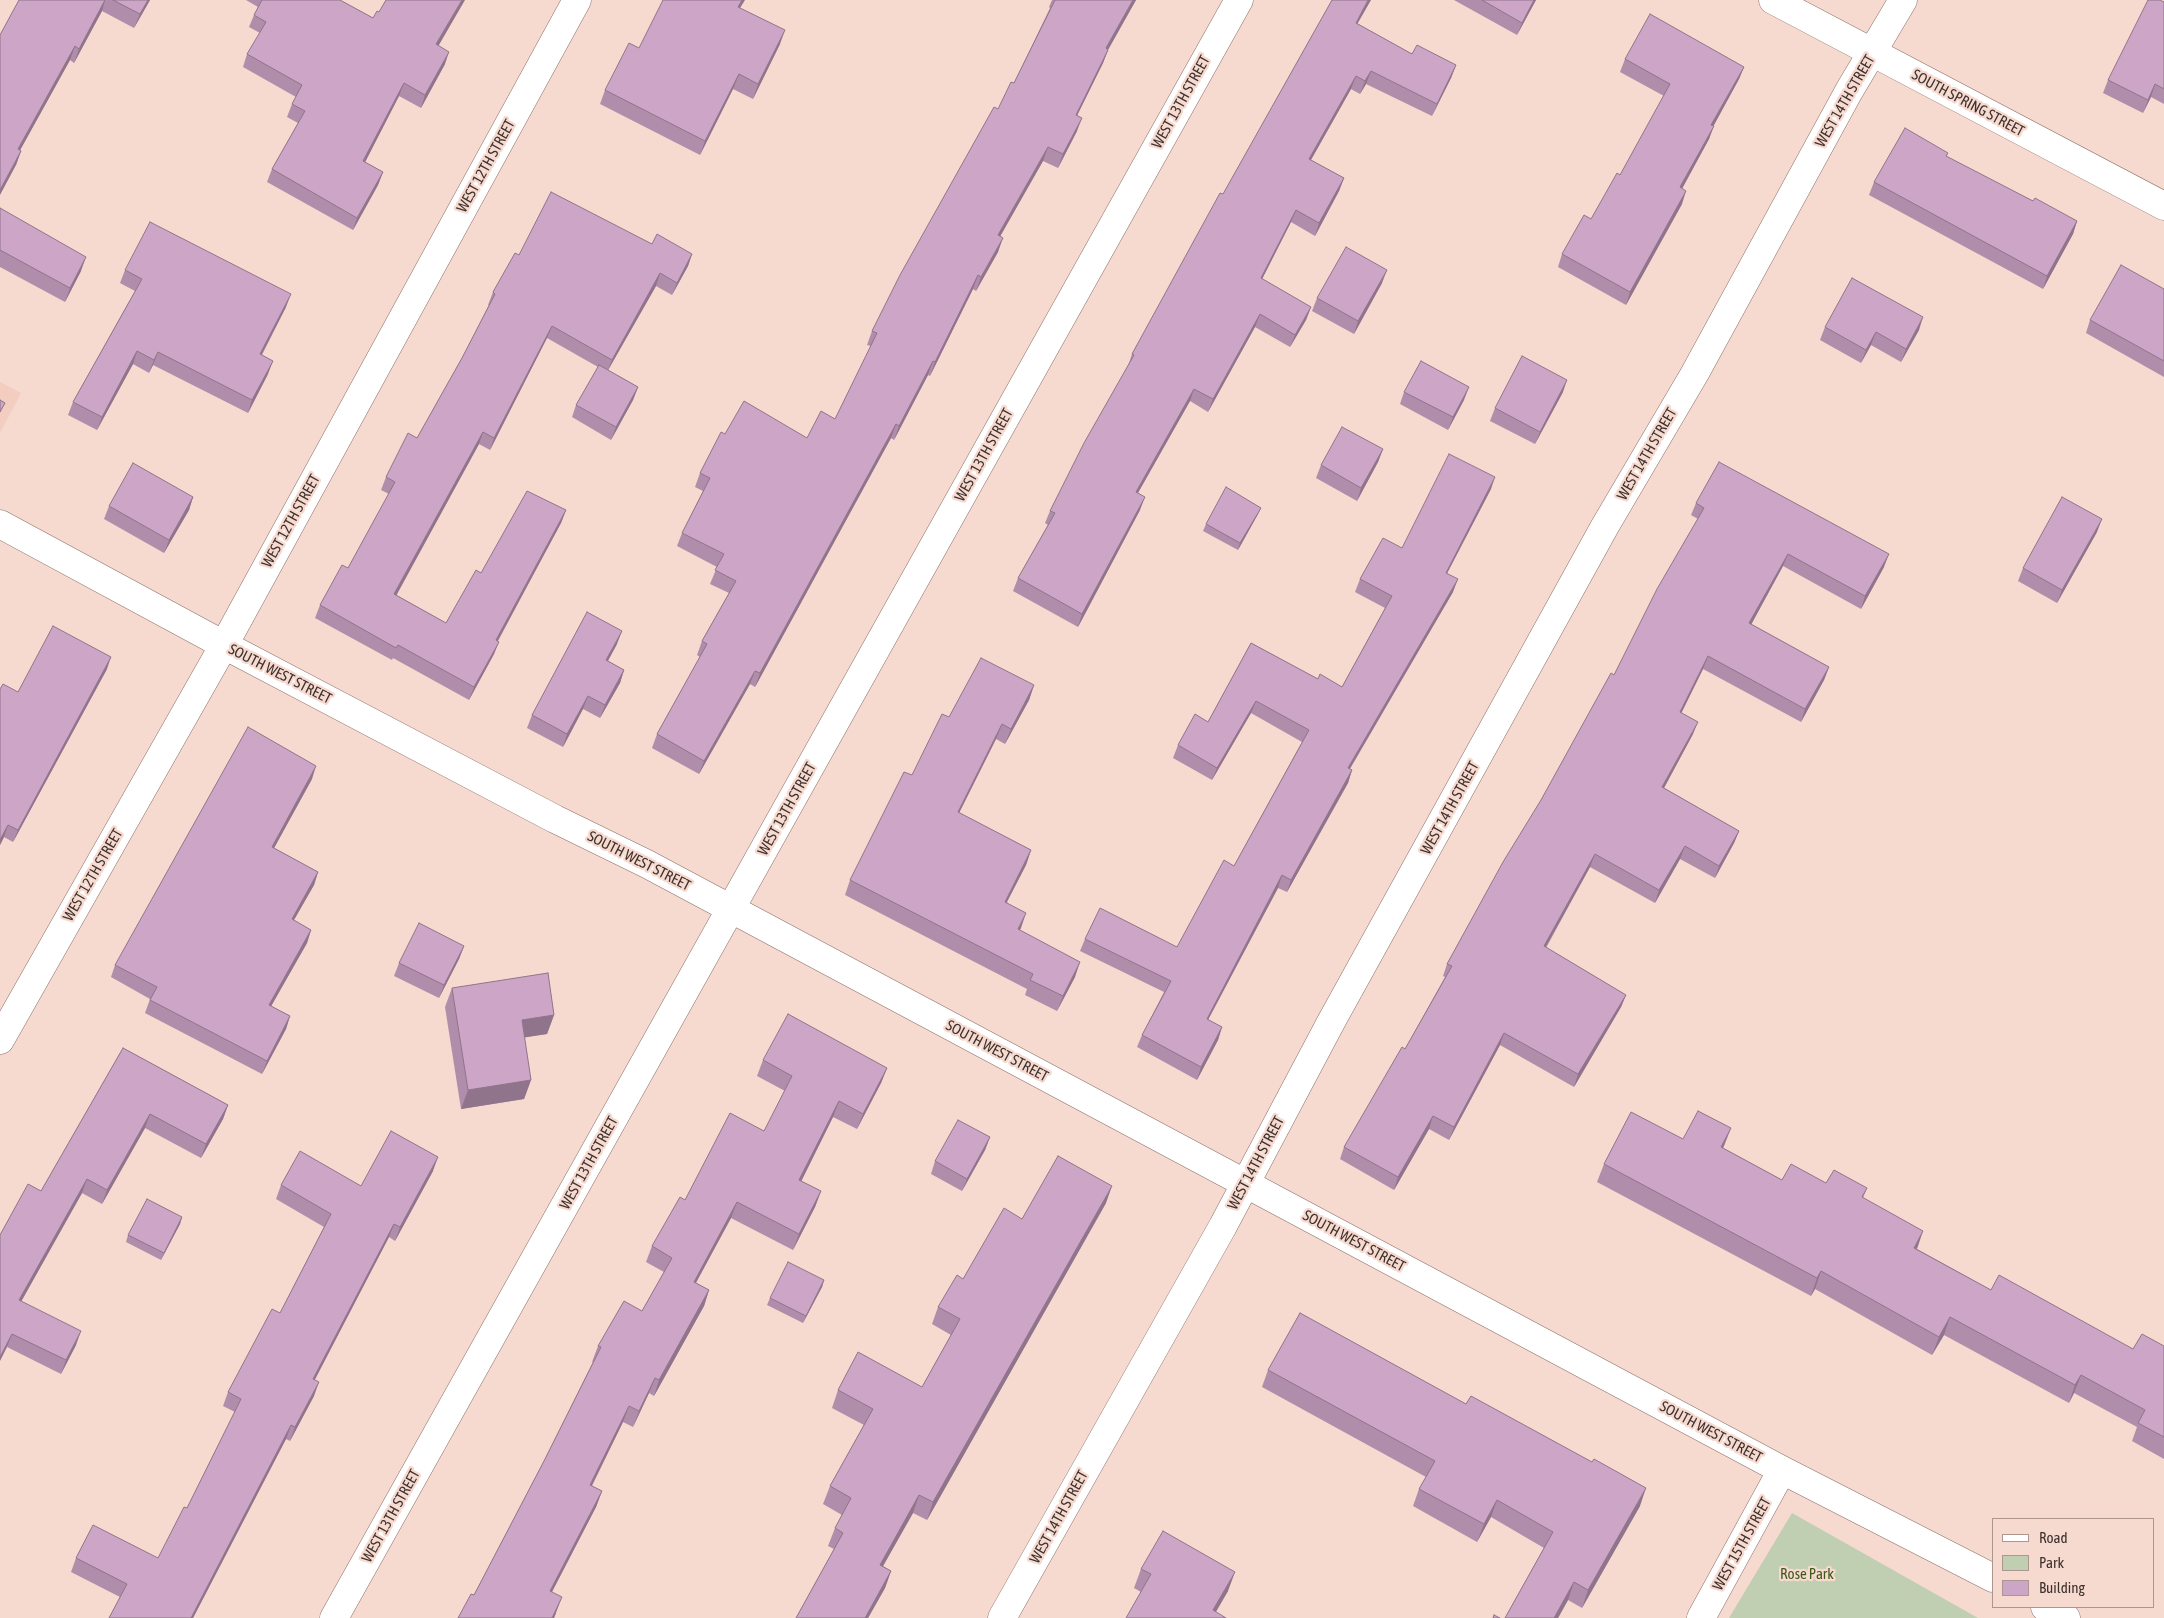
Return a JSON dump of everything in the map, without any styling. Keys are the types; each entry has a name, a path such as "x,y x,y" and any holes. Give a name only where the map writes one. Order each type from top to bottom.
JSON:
{"street":[{"name":"WEST 12TH STREET","path":"0,1040 224,645 577,0"},
{"name":"WEST 13TH STREET","path":"334,1618 1238,0"},
{"name":"SOUTH SPRING STREET","path":"1773,0 2164,206"},
{"name":"WEST 14TH STREET","path":"1002,1618 1244,1183 1605,526 1695,373 1903,0"},
{"name":"SOUTH WEST STREET","path":"0,524 224,645 731,909 1782,1470 1992,1577"},
{"name":"WEST 15TH STREET","path":"1701,1618 1782,1470"},
{"path":"2047,1608 2066,1618"}],"shaded area":[{"path":"0,382 21,393 0,433"}],"green space":[{"name":"Rose Park","path":"1792,1513 1978,1618 1729,1618"}],"building":[{"path":"19,0 105,0 79,49 75,46 18,149 21,151 0,190 0,35"},
{"path":"113,0 148,0 140,14"},
{"path":"262,0 340,0 373,18 386,0 462,0 436,44 449,52 425,95 404,83 363,161 383,172 357,218 272,169 305,111 292,104 302,85 247,54 266,22 254,15"},
{"path":"663,0 742,0 738,7 785,30 758,84 739,74 705,141 605,90 629,43 639,48"},
{"path":"1055,0 1133,0 1106,48 1108,50 1076,115 1082,118 1063,154 1048,147 998,235 1003,238 981,277 978,275 935,362 933,361 899,426 896,424 760,673 755,671 704,761 657,734 707,644 702,641 736,581 715,570 724,554 682,533 710,478 700,473 721,432 725,434 744,401 807,438 821,411 835,419 877,333 872,331 900,275 994,107 998,109 1011,82 1014,83"},
{"path":"1332,0 1368,0 1356,23 1412,54 1417,45 1456,65 1437,104 1371,71 1365,81 1356,76 1309,159 1344,178 1319,223 1296,210 1261,278 1311,307 1295,335 1260,314 1213,399 1194,389 1136,492 1145,497 1082,614 1018,578 1055,513 1050,511 1084,443 1134,355 1132,354 1220,193 1223,194"},
{"path":"1482,0 1534,0 1522,23"},
{"path":"2148,0 2164,2 2164,89 2155,84 2148,100 2108,80"},
{"path":"1650,14 1744,67 1711,125 1714,126 1680,187 1686,191 1630,292 1562,254 1584,215 1591,219 1617,173 1620,175 1670,84 1625,59"},
{"path":"1905,128 1948,153 1946,156 2033,201 2035,198 2077,221 2047,276 1874,182"},
{"path":"551,192 652,244 657,234 692,254 677,283 660,273 612,360 552,326 494,438 483,432 394,594 446,623 476,570 481,573 527,491 566,510 496,640 499,642 474,687 398,645 396,648 320,605 342,565 348,568 395,482 386,477 408,433 417,438 462,358 495,294 493,292 515,253 519,255"},
{"path":"0,208 86,257 70,288 0,250"},
{"path":"150,222 291,294 260,354 273,361 252,400 158,352 154,360 137,351 102,417 73,402 142,279 125,270"},
{"path":"1346,247 1387,270 1358,321 1317,298"},
{"path":"2121,265 2164,289 2164,361 2090,320"},
{"path":"1852,278 1923,317 1906,349 1876,332 1866,350 1825,327"},
{"path":"1522,356 1567,380 1540,432 1495,408"},
{"path":"1421,361 1469,387 1453,417 1404,392"},
{"path":"599,365 638,387 616,427 576,405"},
{"path":"0,400 5,403 0,412"},
{"path":"1342,427 1383,449 1361,488 1321,465"},
{"path":"1449,454 1495,477 1446,573 1458,579 1348,768 1352,770 1291,880 1282,875 1207,1019 1222,1027 1201,1067 1142,1035 1171,981 1085,939 1100,908 1177,947 1224,860 1234,866 1309,730 1256,701 1217,768 1178,745 1195,714 1208,722 1251,643 1318,679 1320,674 1342,687 1392,596 1360,579 1383,538 1402,548"},
{"path":"1719,462 1889,554 1865,596 1788,554 1749,623 1829,667 1805,709 1708,656 1680,712 1698,722 1662,787 1739,831 1719,866 1685,846 1659,890 1595,854 1544,946 1626,995 1578,1074 1504,1033 1454,1127 1433,1116 1398,1177 1344,1147 1402,1047 1405,1049 1452,966 1447,964 1503,862 1541,800 1611,673 1614,675 1657,589 1704,508 1696,503"},
{"path":"133,463 193,497 169,540 109,506"},
{"path":"1226,487 1261,508 1240,543 1206,524"},
{"path":"2062,497 2102,519 2062,590 2023,568"},
{"path":"587,612 622,631 606,660 624,670 605,705 588,696 567,734 532,715"},
{"path":"53,626 111,657 18,830 8,825 0,840 0,689 3,684 18,692"},
{"path":"981,658 1034,685 1011,729 1002,724 958,812 1031,850 1005,902 1026,913 1018,929 1080,962 1063,996 1030,980 1033,974 850,880 904,772 912,775 942,714 949,717"},
{"path":"248,727 316,766 272,847 318,872 292,919 311,930 269,1005 290,1016 267,1061 150,1000 157,987 115,965"},
{"path":"419,923 464,946 444,985 399,963"},
{"path":"548,973 554,1015 522,1020 531,1080 468,1090 452,988"},
{"path":"788,1014 887,1068 863,1114 839,1101 799,1180 821,1191 799,1234 737,1202 694,1282 709,1290 659,1380 655,1378 639,1411 629,1406 590,1485 602,1491 550,1591 562,1597 552,1618 458,1618 471,1594 474,1595 601,1347 598,1346 624,1301 642,1311 672,1258 652,1246 680,1197 685,1200 730,1113 764,1131 792,1076 763,1060"},
{"path":"123,1048 228,1105 206,1144 150,1114 107,1190 87,1179 19,1300 81,1331 66,1360 12,1334 0,1357 0,1235 28,1184 41,1191"},
{"path":"1698,1111 1731,1128 1721,1147 1782,1180 1791,1164 1826,1183 1834,1170 1867,1188 1862,1197 1923,1231 1914,1248 1991,1290 1999,1275 2133,1349 2142,1334 2164,1346 2164,1437 2138,1423 2145,1410 2081,1375 2075,1385 1950,1317 1939,1337 1821,1271 1817,1278 1604,1164 1631,1112 1683,1139"},
{"path":"958,1120 990,1137 967,1179 935,1161"},
{"path":"391,1131 438,1157 400,1227 394,1224 313,1379 319,1382 295,1427 291,1425 191,1618 109,1618 127,1584 76,1558 93,1525 158,1558 184,1507 187,1508 241,1399 228,1392 272,1309 280,1313 331,1214 281,1185 300,1151 361,1186"},
{"path":"1058,1156 1112,1186 933,1502 919,1495 880,1565 891,1571 865,1618 796,1618 843,1533 835,1528 851,1498 830,1486 873,1409 838,1390 858,1352 922,1387 960,1319 938,1307 957,1275 963,1279 1004,1208 1022,1219"},
{"path":"147,1199 182,1217 164,1253 128,1235"},
{"path":"788,1262 824,1280 806,1316 770,1298"},
{"path":"1300,1313 1466,1404 1471,1396 1592,1462 1594,1459 1646,1488 1588,1590 1574,1582 1554,1618 1505,1618 1553,1532 1497,1500 1484,1524 1419,1489 1435,1461 1268,1370"},
{"path":"1163,1531 1235,1572 1213,1610 1226,1618 1126,1618 1151,1574 1141,1569"}]}
